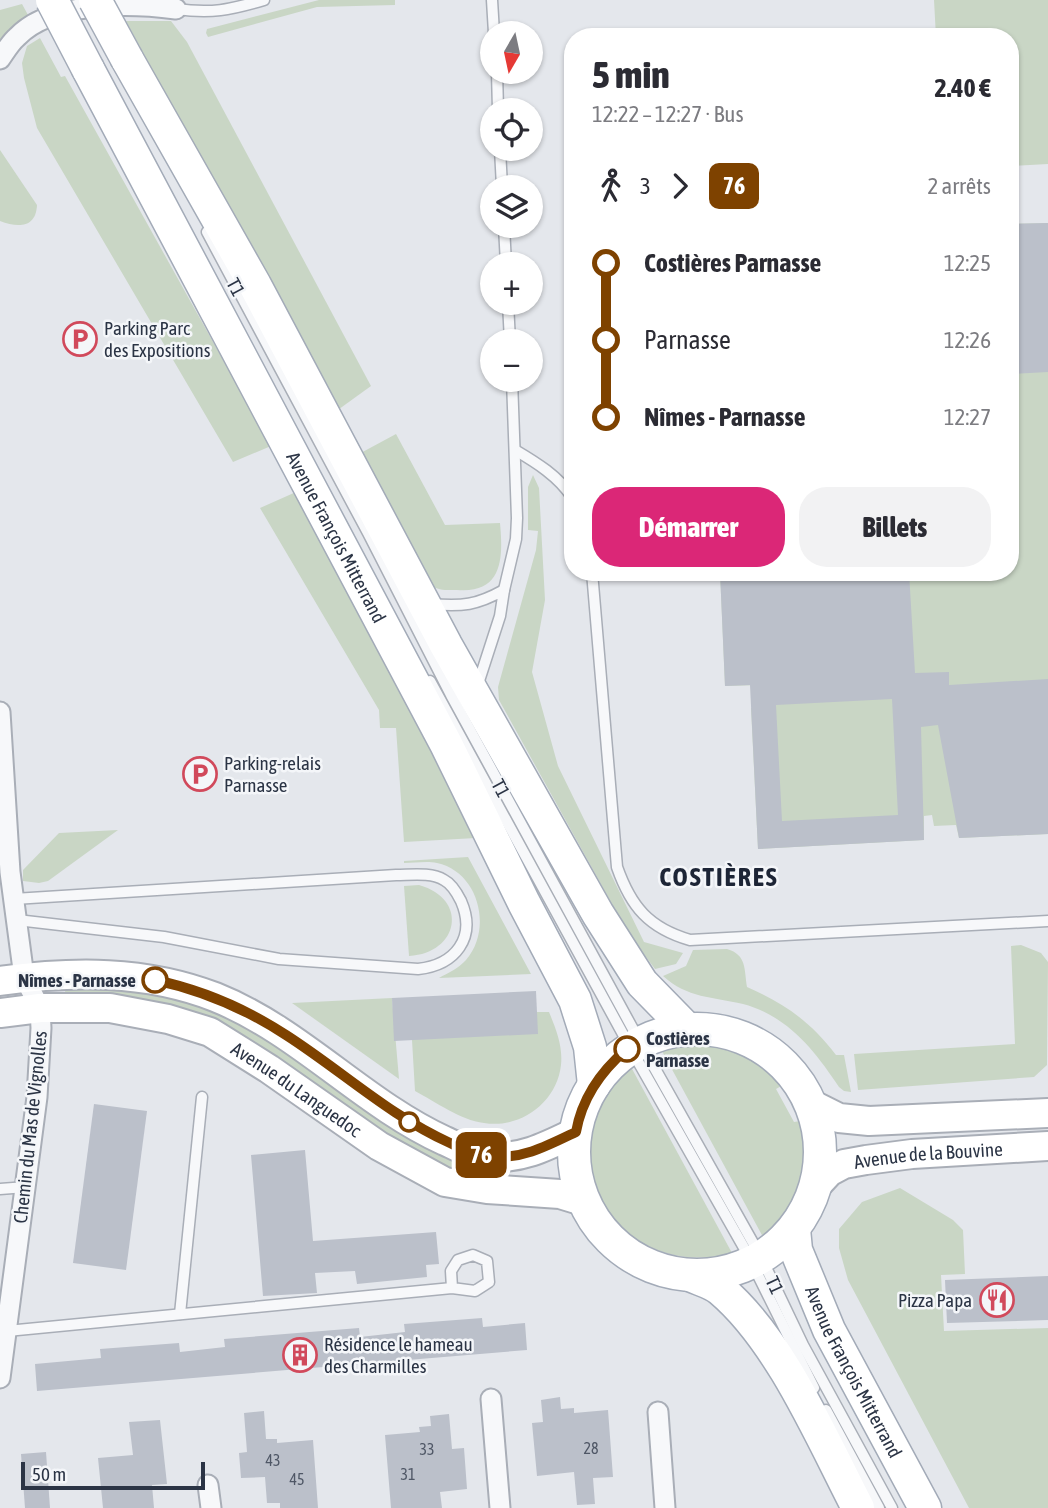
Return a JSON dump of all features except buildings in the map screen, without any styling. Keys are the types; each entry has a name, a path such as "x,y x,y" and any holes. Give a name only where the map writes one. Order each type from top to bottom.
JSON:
{"main road":[{"name":"Avenue François Mitterrand","path":"52,0 113,71 255,285 424,603 598,914 642,983 688,1030"},
{"name":"Avenue François Mitterrand","path":"95,0 113,71 524,903 575,1000 590,1047 594,1085"},
{"path":"692,1276 725,1273 774,1249 794,1229 808,1206 816,1186 821,1156 811,1104 788,1070 768,1052 732,1034 700,1029 635,1044 617,1057 594,1085 582,1108 576,1132 574,1160 583,1201 600,1228 629,1255 664,1271 692,1276 719,1287 768,1343 801,1398 858,1508"},
{"name":"Avenue François Mitterrand","path":"794,1229 796,1250 829,1330 925,1508"}],"street":[{"path":"0,59 17,36 51,17 77,10 123,4 176,9"},
{"name":"Chemin du Mas de Vignolles","path":"0,712 17,920 12,979 40,1008 41,1028 37,1097 0,1378"},
{"name":"Avenue du Languedoc","path":"12,979 83,973 130,976 170,983 214,997 287,1035 397,1116 470,1152 488,1157 520,1155 539,1150 576,1132"},
{"name":"Avenue du Languedoc","path":"0,1013 40,1008 110,1007 168,1019 210,1032 379,1146 445,1182 487,1189 559,1194 583,1201"},
{"name":"Avenue de la Bouvine","path":"811,1104 839,1118 869,1121 1048,1113"},
{"name":"Avenue de la Bouvine","path":"816,1186 829,1172 844,1164 866,1160 912,1154 1048,1146"},
{"path":"491,1399 500,1508"},
{"path":"658,1412 665,1508"},
{"path":"208,1485 211,1508"}],"lane":[{"path":"176,9 204,13 264,0"},
{"path":"492,0 493,21"},
{"name":"T1","path":"113,71 332,504"},
{"name":"T1","path":"203,225 368,533 635,1044"},
{"path":"474,694 500,616 516,539 513,392"},
{"path":"515,450 543,467 564,486"},
{"path":"593,581 617,867 634,905 651,922 669,934 690,940 1048,921"},
{"path":"424,603 469,605 484,601 504,590"},
{"name":"T1","path":"425,671 756,1259 892,1508"},
{"path":"14,899 426,875 443,879 453,887 464,909 466,923 459,949 435,967 418,969 279,959 164,937 17,920"},
{"path":"180,1314 202,1097"},
{"path":"0,1189 26,1187"},
{"path":"7,1331 452,1288 475,1291 489,1282 487,1261 473,1255 458,1260 452,1271 452,1288"},
{"name":"T1","path":"756,1259 796,1356 879,1508"}],"green space":[{"path":"319,0 395,0 395,5 317,7 208,37 206,33 207,29"},
{"path":"934,0 1048,0 1048,164 1019,166 1019,28 936,28"},
{"path":"22,4 28,15 10,30 0,43 0,10"},
{"path":"126,21 171,21 187,42 371,386 335,412"},
{"path":"40,38 61,77 65,76 271,446 233,462 37,128 22,63 27,46"},
{"path":"0,150 37,205 33,218 25,224 13,225 0,221"},
{"path":"1048,223 1048,834 959,838 956,825 934,826 932,815 924,816 924,840 758,849 751,708 762,707 761,685 725,686 720,581 1019,581 1019,224"},
{"path":"396,434 445,525 500,523 500,560 492,579 484,586 472,590 450,590 431,585 357,455"},
{"path":"533,475 539,488 545,600 532,672 558,766 644,942 683,953 676,964 655,969 628,933 499,700 498,687 536,550 538,531 528,530 528,487"},
{"path":"296,492 476,838 404,842 396,728 380,728 379,710 260,508"},
{"path":"118,830 48,881 23,881 23,870 59,833"},
{"path":"468,857 531,974 439,978 463,963 474,947 479,933 477,903 472,889 451,868 437,863 404,861"},
{"path":"419,885 435,892 446,902 452,925 439,946 426,953 409,956 404,886"},
{"path":"1021,945 1041,953 1048,962 1047,1065 1034,1077 858,1090 854,1054 1015,1044 1011,946"},
{"path":"727,949 741,959 747,987 796,1015 816,1032 836,1055 844,1055 851,1092 839,1087 799,1036 774,1017 743,1004 691,993 663,976 686,966 693,950"},
{"path":"64,987 139,988 215,1010 282,1048 376,1117 408,1137 479,1167 478,1178 464,1176 416,1156 250,1043 66,995"},
{"path":"392,998 399,1079 292,1003"},
{"path":"537,1012 549,1012 561,1051 561,1065 552,1091 535,1110 511,1122 484,1123 457,1114 415,1091 412,1040"},
{"path":"710,1045 749,1059 766,1070 783,1085 776,1089 794,1122 800,1121 805,1153 800,1184 785,1213 763,1237 662,1051"},
{"path":"631,1067 732,1253 690,1257 653,1248 623,1229 602,1202 591,1169 591,1134 604,1099"},
{"path":"900,1188 953,1220 963,1230 965,1274 941,1275 944,1331 1048,1328 1048,1508 969,1508 848,1280 839,1248 839,1229 862,1202"}],"bus line":[{"name":"76","path":"155,980 214,997 248,1013 287,1035 397,1116 434,1136 488,1157 520,1155 539,1150 576,1132 590,1091 601,1075 627,1049"}],"place":[{"name":"Parking Parc des Expositions","path":"80,339"},
{"name":"Parking-relais Parnasse","path":"200,774"},
{"name":"Nîmes - Parnasse","path":"155,980"},
{"name":"Costières Parnasse","path":"627,1049"},
{"name":"Pizza Papa","path":"997,1300"},
{"name":"Résidence le hameau des Charmilles","path":"300,1355"}],"district":[{"name":"COSTIÈRES","path":"719,877"}]}
